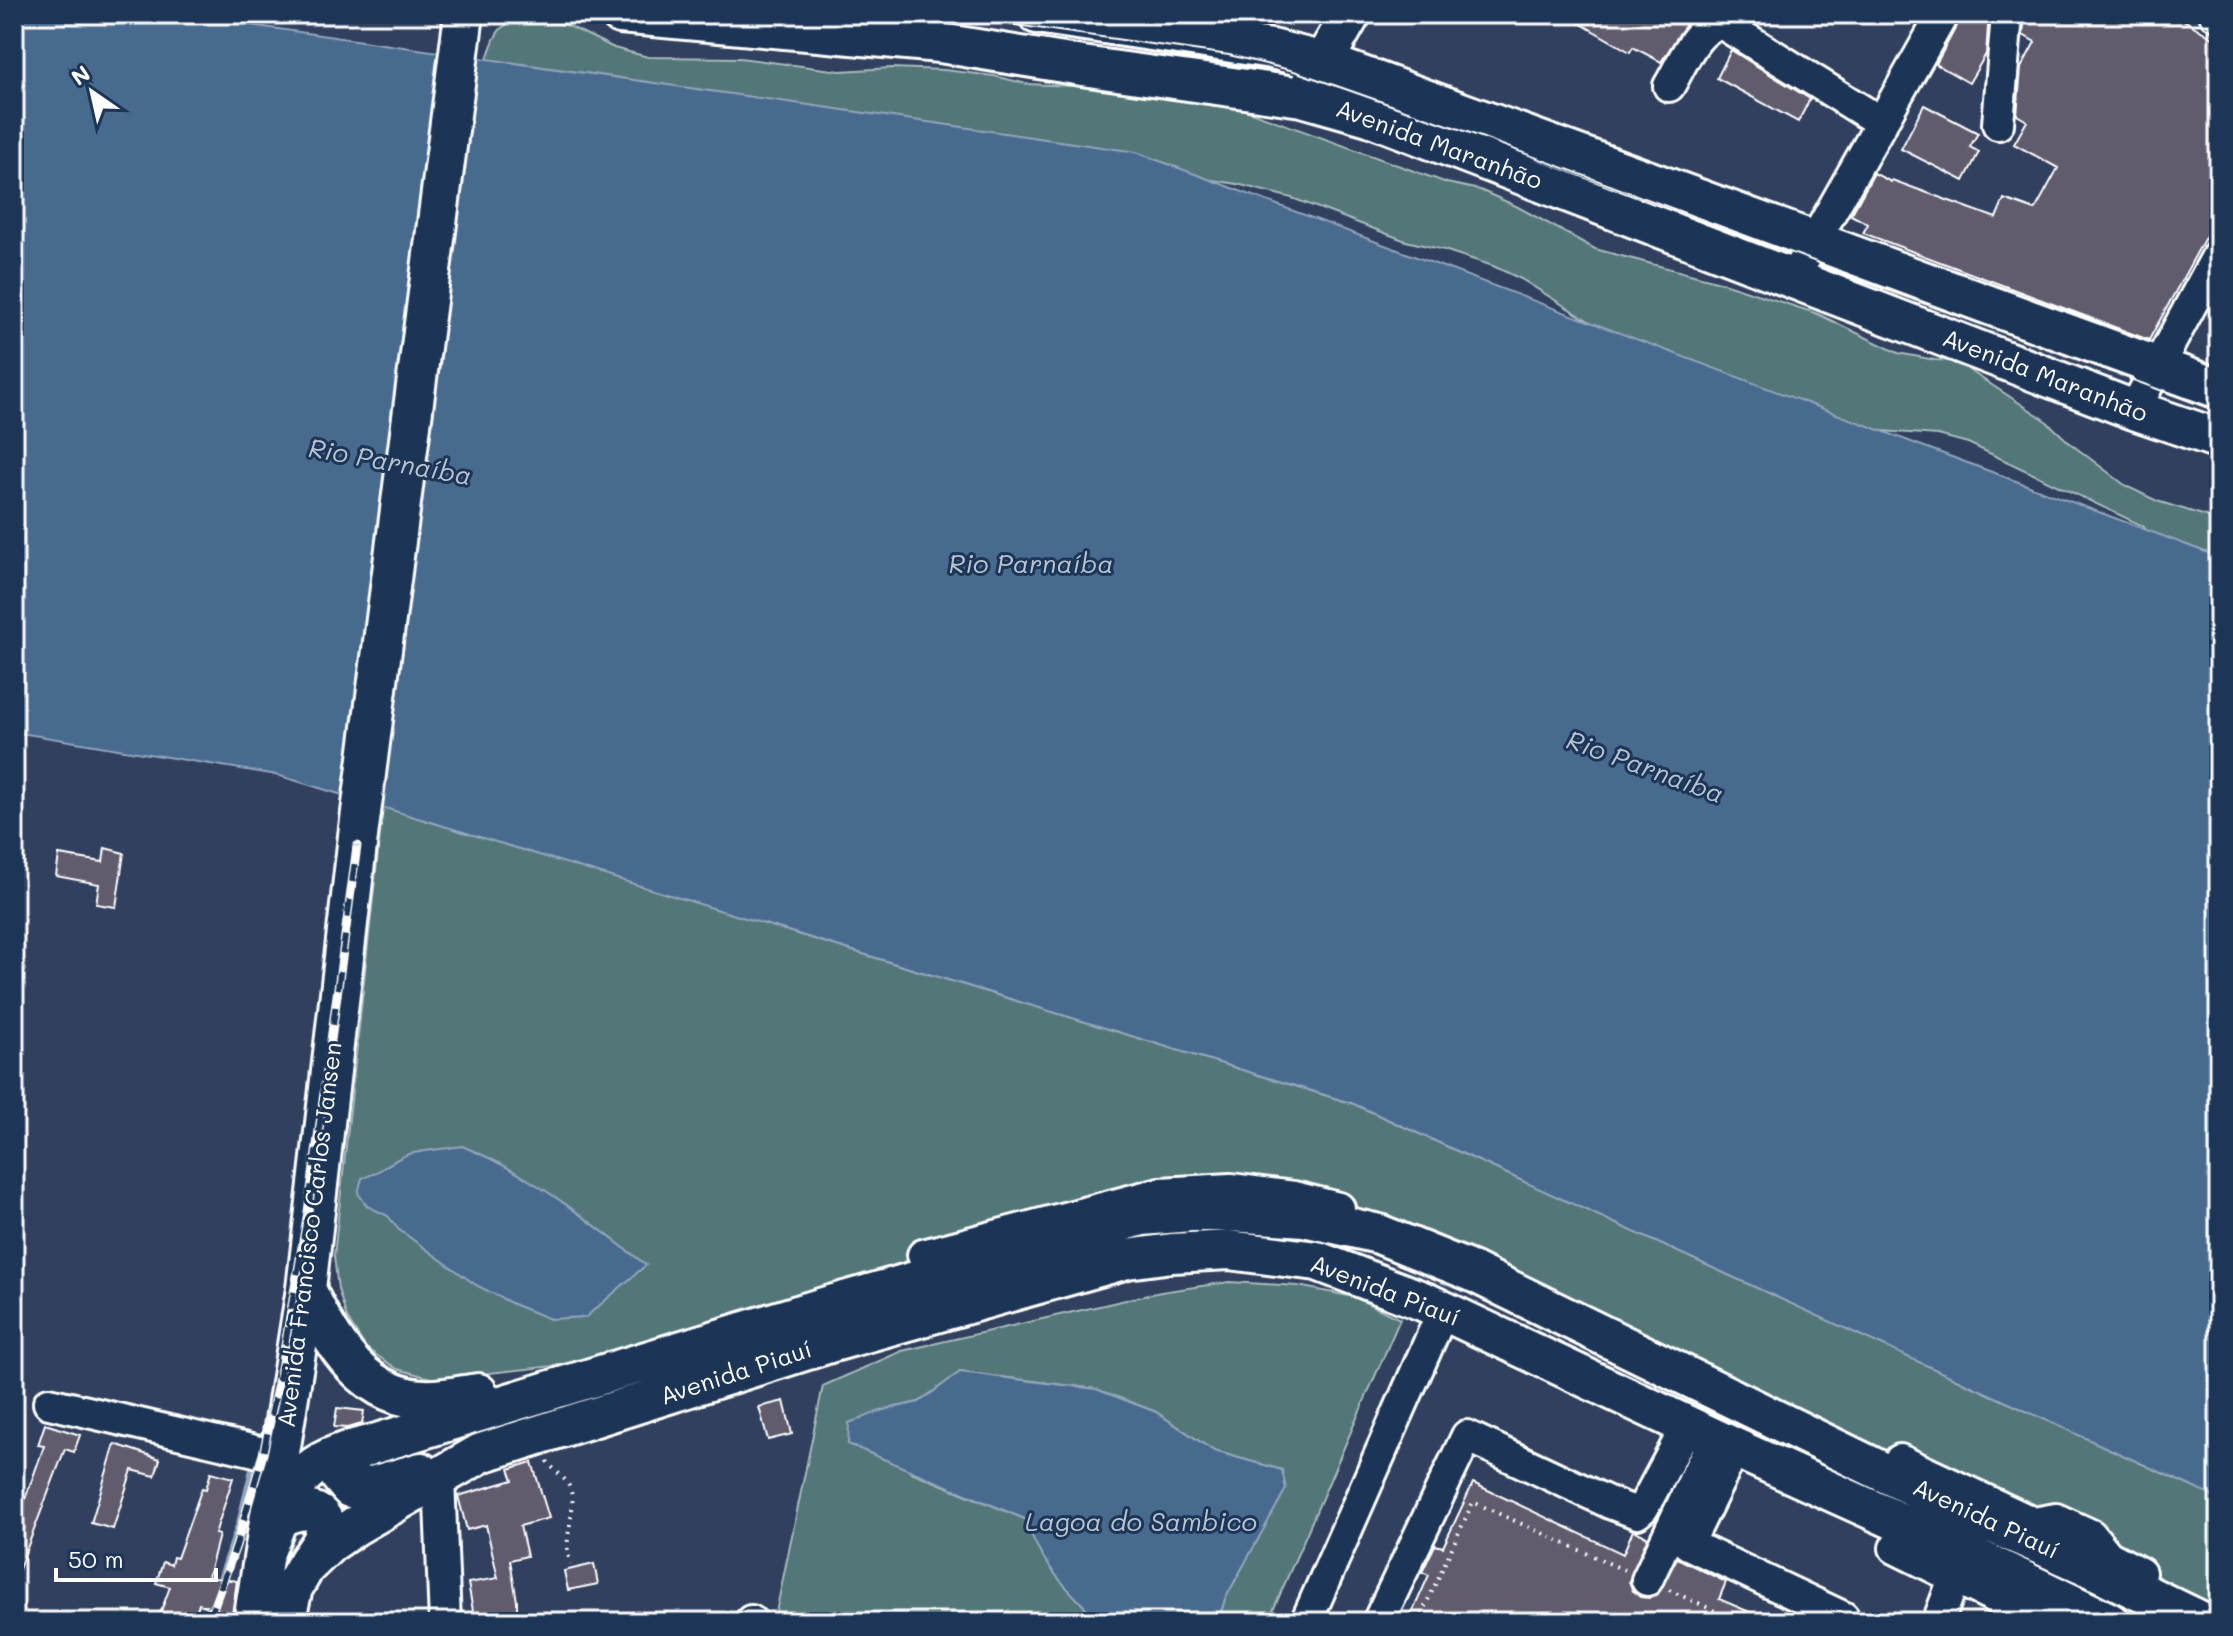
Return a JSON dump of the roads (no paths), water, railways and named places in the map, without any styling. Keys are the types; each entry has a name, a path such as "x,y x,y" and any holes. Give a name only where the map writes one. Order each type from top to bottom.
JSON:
{"main road":[{"name":"Avenida Francisco Carlos Jansen","path":"253,1622 306,1289 363,796 464,14"},
{"name":"Avenida Maranhão","path":"620,14 940,43 1302,97 1369,116 2134,410 2219,439"},
{"name":"Avenida Maranhão","path":"1037,14 1272,49 1324,62 2219,389"},
{"path":"1302,97 1351,14"},
{"name":"Avenida Piauí","path":"264,1554 294,1484 322,1460 339,1452 1047,1241 1142,1216 1218,1212 1304,1217 1379,1234 1473,1272 1955,1507 2203,1622"},
{"name":"Avenida Piauí","path":"439,1479 481,1453 833,1342 1127,1259 1229,1250 1317,1261 1443,1311 1712,1438 1960,1565 2109,1622"},
{"name":"Avenida Piauí","path":"306,1289 324,1326 348,1361 367,1380 392,1391 432,1399 588,1378"},
{"path":"374,1444 347,1456 339,1466 340,1476 350,1488 372,1486 481,1453"},
{"path":"305,1567 330,1543 355,1526 439,1479"},
{"path":"279,1518 304,1509 322,1519 325,1528 324,1537 293,1588 285,1622"}],"street":[{"path":"1793,279 1943,14"},
{"path":"1998,124 2007,14"},
{"path":"1669,86 1703,31 1715,24 1723,24 1882,123"},
{"path":"2134,410 2219,253"},
{"path":"923,1255 1160,1193 1231,1189 1294,1197 1363,1214 1438,1242 2034,1523 2056,1519 2091,1535 2108,1556 2219,1616"},
{"path":"1306,1622 1443,1311"},
{"path":"49,1403 281,1457"},
{"path":"1378,1622 1467,1436 1637,1513 1712,1438"},
{"path":"1647,1580 1712,1438"},
{"path":"1712,1438 1688,1544 1843,1617 1840,1622"},
{"path":"439,1479 445,1622"},
{"path":"1895,1548 1960,1565 2045,1622"},
{"path":"1938,1622 1960,1565"},
{"path":"285,1622 291,1622"}],"water":[{"name":"Rio Parnaíba","path":"14,14 174,14 1136,152 2219,557 2219,1499 1354,1104 277,775 14,732"},
{"path":"462,1146 535,1184 646,1265 586,1317 550,1319 476,1285 398,1229 388,1216 367,1206 358,1193 362,1178 403,1156"},
{"name":"Lagoa do Sambico","path":"960,1372 1096,1389 1156,1412 1214,1451 1282,1470 1286,1489 1225,1599 1218,1622 1100,1622 1047,1563 1025,1519 848,1444 849,1423 883,1410 919,1402"}],"waterway":[{"path":"218,1585 239,1523 254,1461"},
{"path":"204,1622 211,1603"}],"tram line":[{"path":"937,14 1229,55 1294,71 1462,130 2219,412"}],"railway":[{"path":"208,1622 236,1546 263,1454 280,1374 308,1212 357,846"}]}
